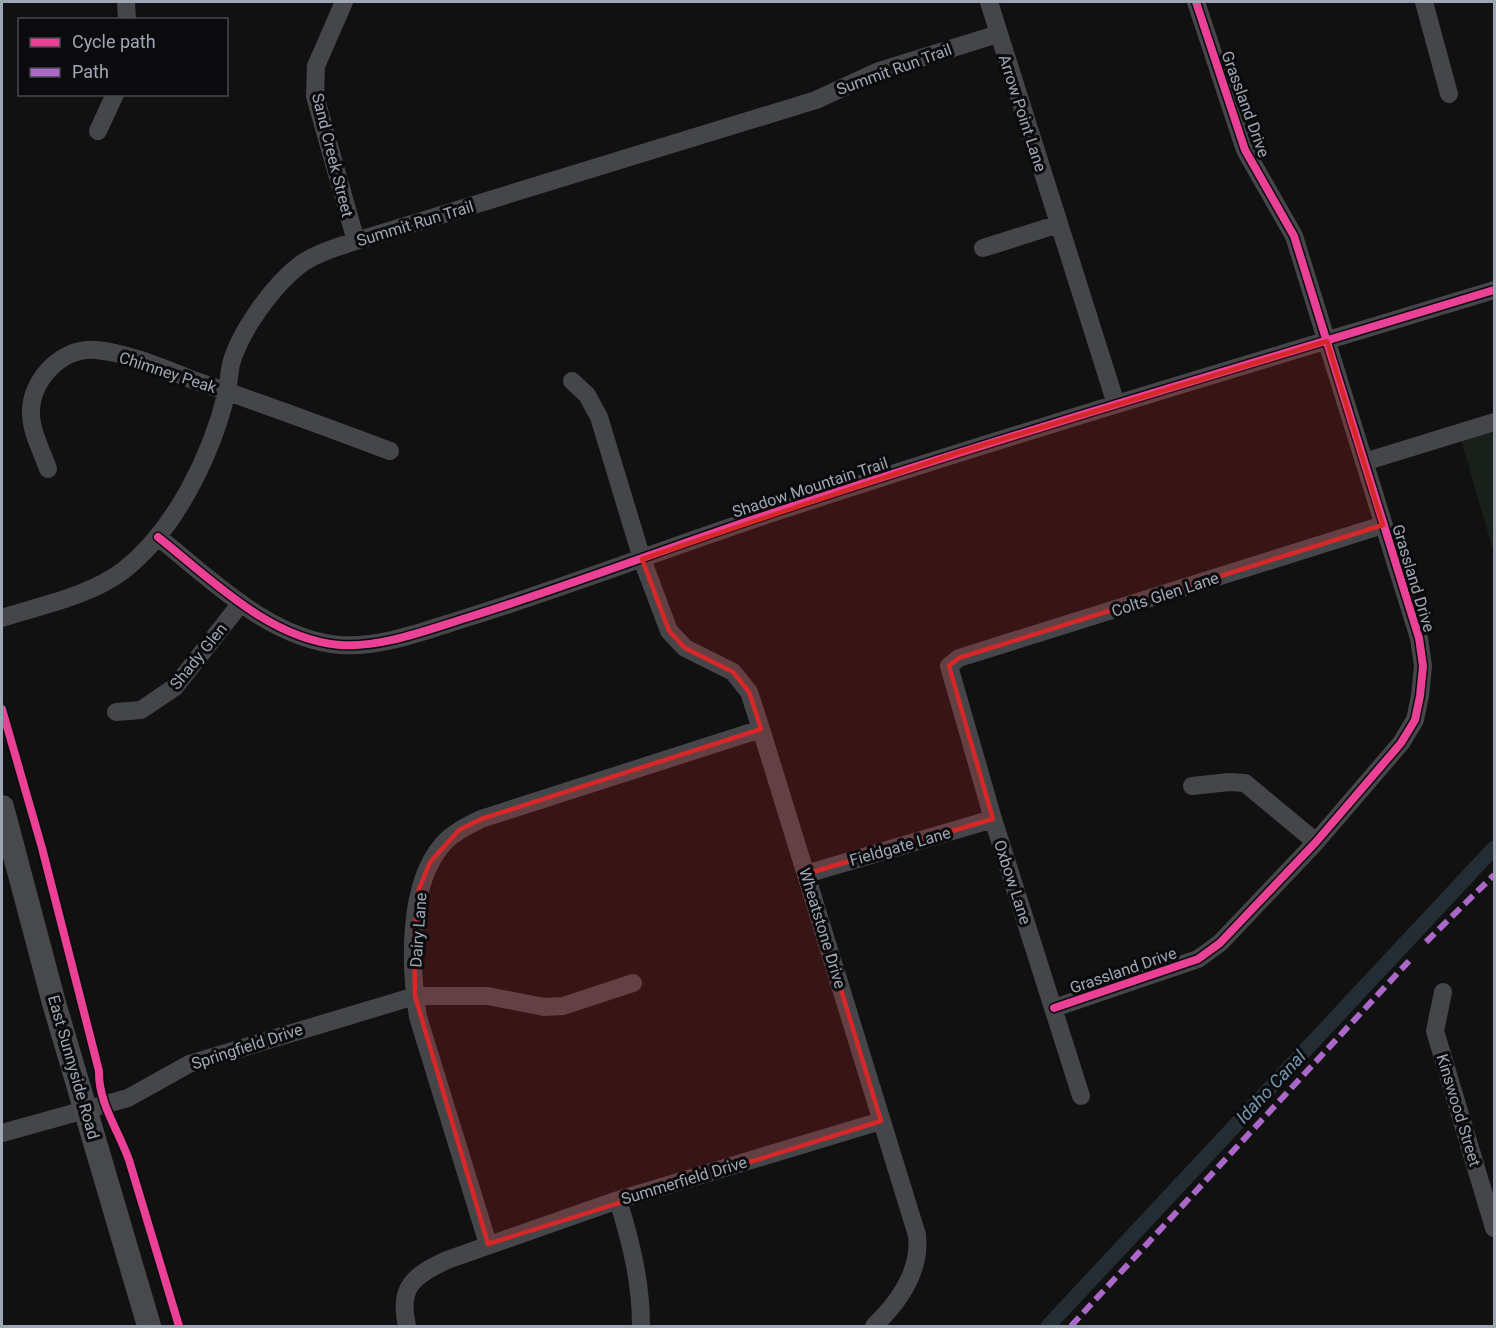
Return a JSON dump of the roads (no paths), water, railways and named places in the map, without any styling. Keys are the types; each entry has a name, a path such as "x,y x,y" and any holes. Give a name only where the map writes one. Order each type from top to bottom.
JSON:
{"main road":[{"name":"East Sunnyside Road","path":"2,807 85,1107 149,1326"}],"street":[{"path":"126,2 127,18"},
{"name":"Sand Creek Street","path":"344,2 316,66 315,96 356,241"},
{"name":"Arrow Point Lane","path":"989,2 1116,404"},
{"name":"Grassland Drive","path":"1054,1008 1198,958 1221,943 1316,842 1401,743 1415,720 1420,696 1423,666 1419,638 1294,236 1245,150 1196,2"},
{"path":"1424,2 1449,94"},
{"name":"Summit Run Trail","path":"2,618 66,598 107,581 123,570 158,537 173,518 192,484 227,391 236,350 252,321 280,284 301,264 328,250 356,241 816,100 879,71 998,34"},
{"path":"98,131 114,96"},
{"path":"983,248 1059,224"},
{"name":"Shadow Mountain Trail","path":"158,537 241,603 272,622 309,638 345,645 418,633 762,517 1116,404 1494,290"},
{"name":"Chimney Peak","path":"48,469 32,426 30,411 48,368 56,361 75,352 95,349 227,391 390,451"},
{"name":"Wheatstone Drive","path":"572,381 587,395 599,417 642,559 669,631 685,648 733,672 749,692 761,729 881,1121 904,1187 919,1252 902,1293 874,1326"},
{"path":"1364,462 1494,422"},
{"name":"Colts Glen Lane","path":"949,666 959,658 1383,525"},
{"name":"Shady Glen","path":"116,712 141,710 175,687 241,603"},
{"name":"Oxbow Lane","path":"949,666 993,819 1081,1096"},
{"name":"Dairy Lane","path":"488,1244 418,1017 415,996 414,938 419,889 430,862 443,844 459,830 481,819 761,729"},
{"path":"1192,786 1229,782 1245,783 1316,842"},
{"name":"Fieldgate Lane","path":"806,874 993,819"},
{"name":"Springfield Drive","path":"2,1133 85,1107 128,1098 189,1064 415,996 442,994 488,996 544,1006 563,1006 633,983"},
{"name":"Kinswood Street","path":"1443,992 1435,1031 1494,1228"},
{"name":"Summerfield Drive","path":"408,1326 404,1311 406,1290 412,1281 424,1271 488,1244 618,1200 881,1121"},
{"path":"618,1200 633,1251 641,1296 641,1326"}],"waterway":[{"name":"Idaho Canal","path":"1048,1326 1494,848"}]}
